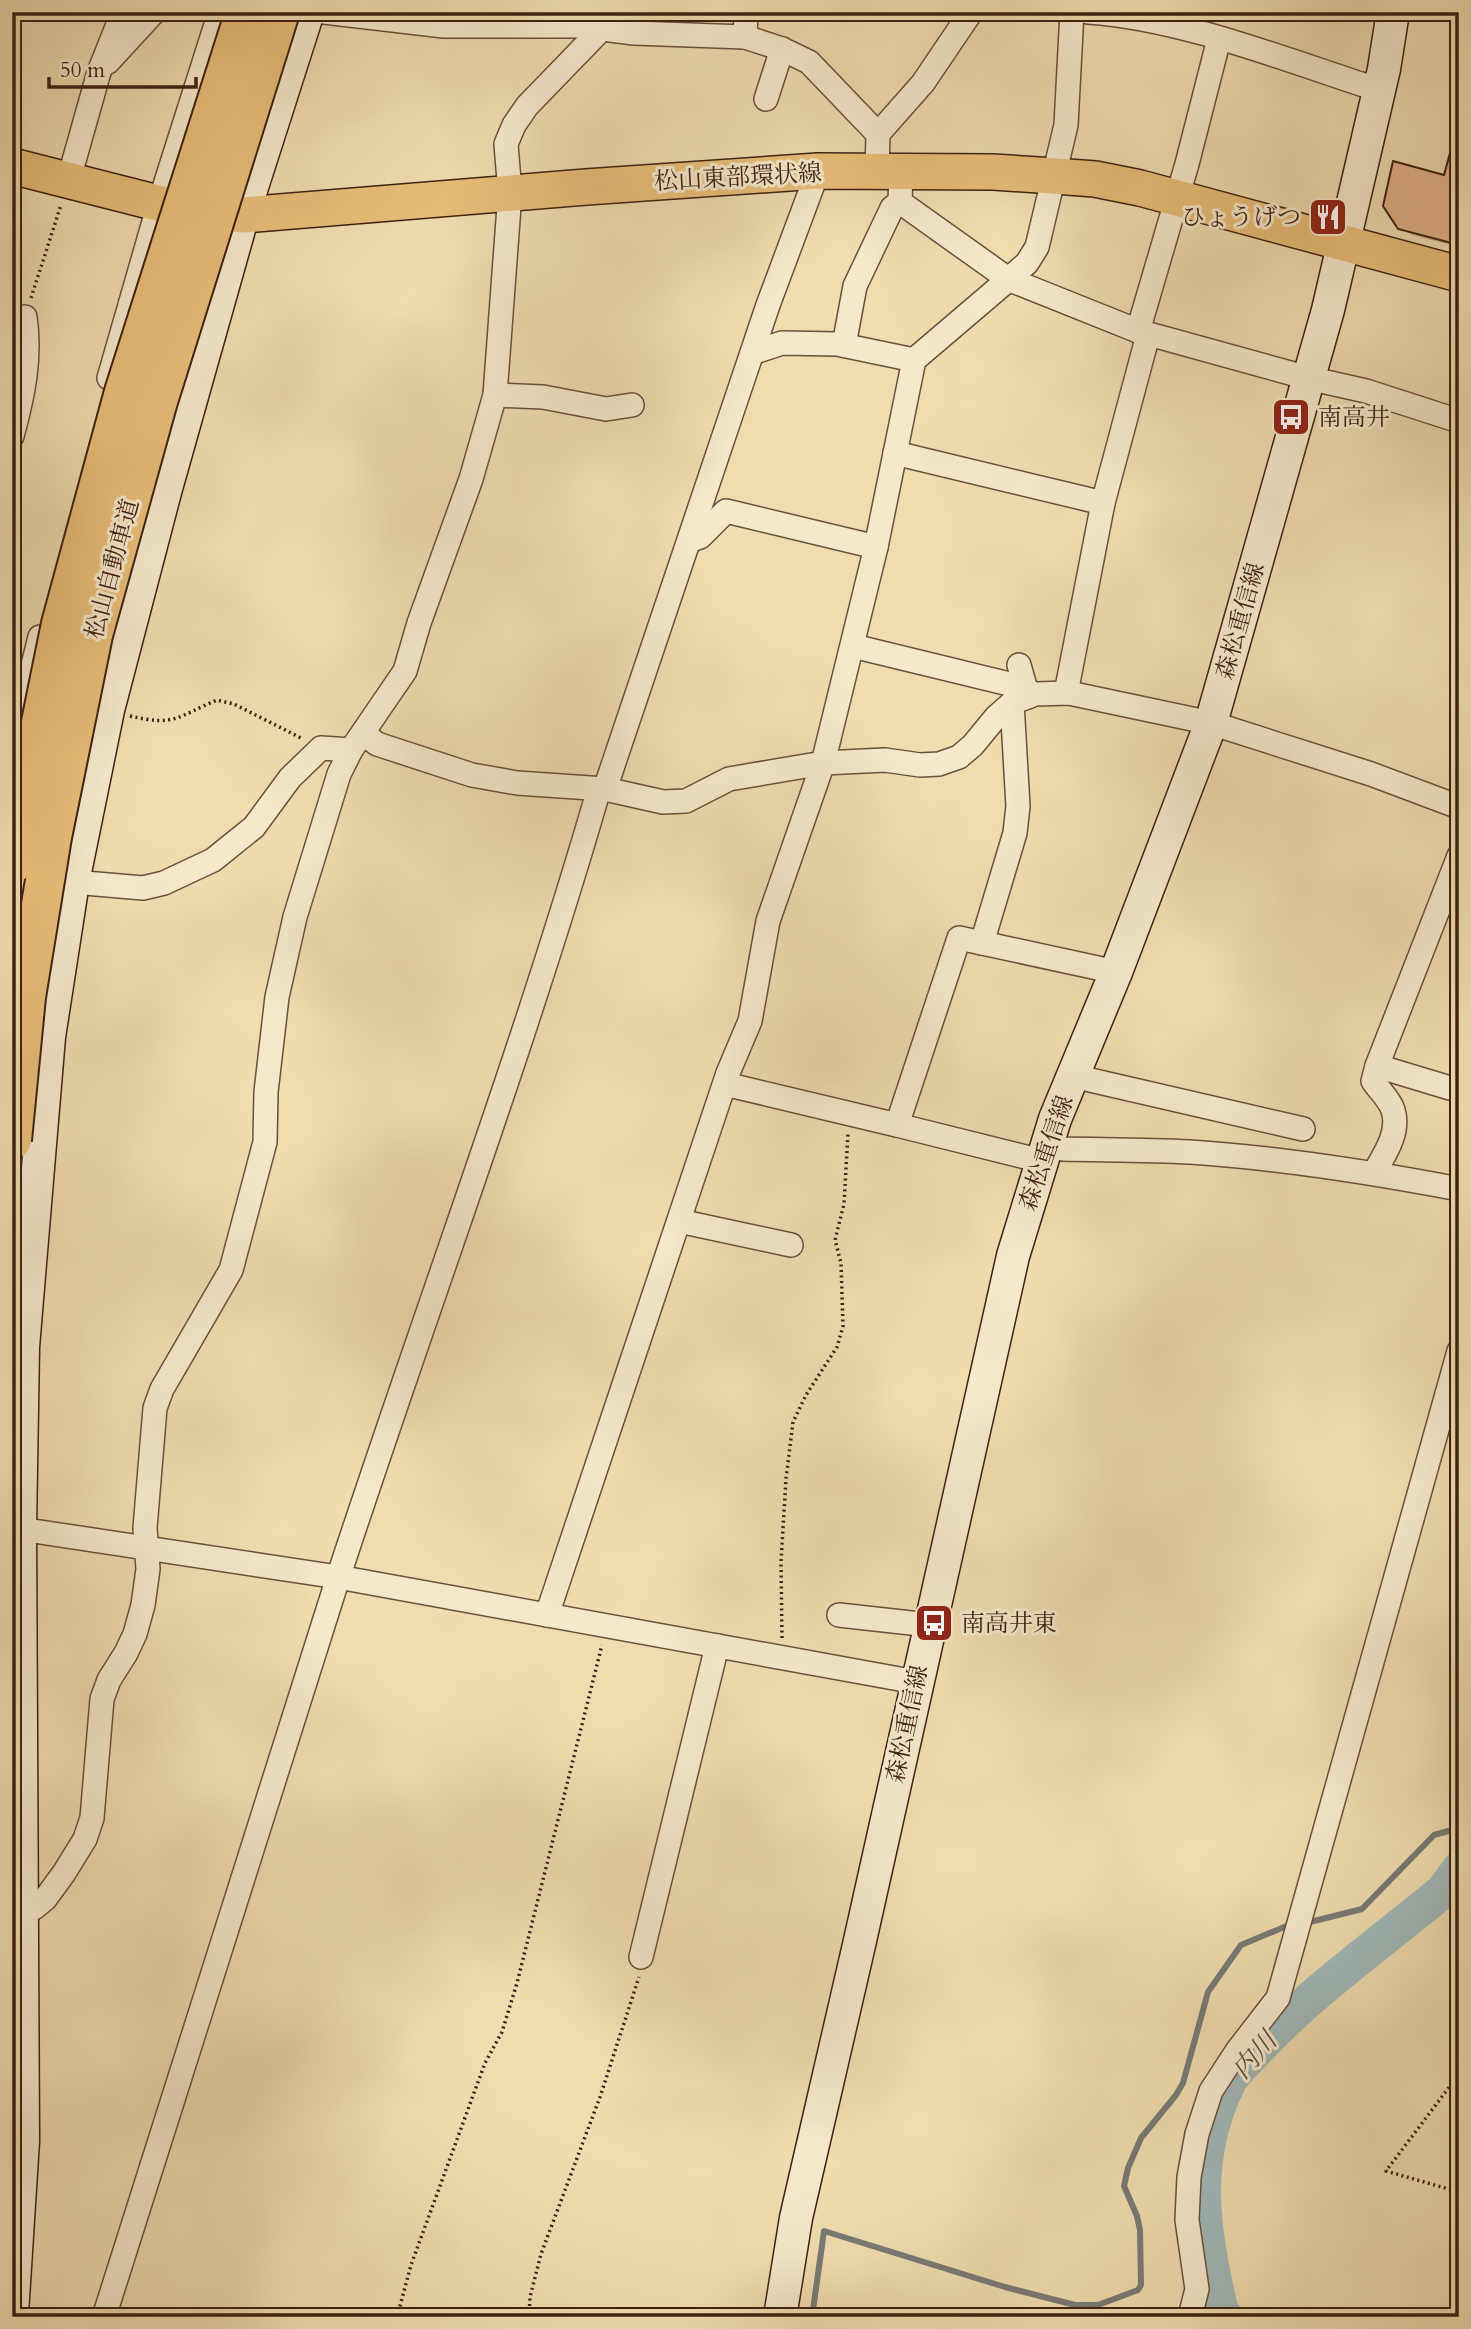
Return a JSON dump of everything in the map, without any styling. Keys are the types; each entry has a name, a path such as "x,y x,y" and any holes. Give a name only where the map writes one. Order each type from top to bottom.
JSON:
{"highway":[{"name":"松山自動車道","path":"12,865 61,624 124,392 245,12"},
{"name":"松山自動車道","path":"12,1140 28,983 52,837 93,635 158,401 280,12"}],"main road":[{"path":"12,2314 23,2141 20,1529 23,1347 47,1063 74,883 108,710 165,492 243,215 308,12"},
{"name":"森松重信線","path":"780,2317 796,2218 1013,1256 1044,1153 1211,723 1328,310 1379,90 1393,12"},
{"name":"松山東部環状線","path":"12,166 181,209 243,215 818,172 893,181 1054,176 1094,179 1176,197 1459,274"}],"street":[{"path":"60,179 124,12"},
{"path":"99,72 154,12"},
{"path":"12,750 98,418 159,204 220,12"},
{"path":"324,12 444,26 579,26 610,20 634,33 745,37 809,61 877,134 893,181 892,208 855,286 844,345"},
{"path":"745,37 746,12"},
{"path":"877,134 923,83 971,12"},
{"path":"547,1615 725,1084 750,1021 768,922 823,763 853,646 914,360 1027,263 1037,247 1066,125 1072,12"},
{"path":"1088,12 1124,15 1219,39 1379,90"},
{"path":"23,1912 34,1908 45,1899 85,1839 92,1818 102,1699 109,1680 135,1634 145,1593 148,1569 145,1528 155,1408 162,1390 231,1270 265,1142 266,1092 277,997 295,917 339,774 357,742 405,671 419,623 471,479 495,396 510,193 506,144 514,125 527,106 610,20"},
{"path":"1066,693 1103,503 1176,197 1219,39"},
{"path":"766,99 782,49"},
{"path":"104,2317 338,1577 527,1026 602,789 752,353 818,172"},
{"path":"893,181 1009,279 1143,333 1366,391 1459,421"},
{"path":"12,436 24,390 29,340 25,317"},
{"path":"752,353 782,343 844,345 914,360"},
{"path":"495,396 543,397 606,409 632,405"},
{"path":"895,453 1103,503"},
{"path":"689,541 700,537 726,511 876,547"},
{"path":"853,646 1022,696 1066,693 1211,723 1371,774 1459,807"},
{"path":"982,943 1015,833 1022,696 1020,665"},
{"path":"74,883 143,888 173,880 213,860 254,827 290,778 321,748 357,742 377,744 472,775 517,783 602,789 663,802 686,800 729,779 823,763 885,760 920,765 939,764 959,757 996,717 1022,696"},
{"path":"1374,1173 1387,1151 1395,1128 1392,1108 1373,1081 1377,1066 1459,856"},
{"path":"897,1125 959,938 1116,972"},
{"path":"1377,1066 1450,1088"},
{"path":"1073,1076 1303,1129"},
{"path":"725,1084 897,1125 1044,1153 1062,1149 1189,1152 1374,1173 1459,1189"},
{"path":"679,1221 791,1245"},
{"path":"1189,2317 1197,2289 1187,2220 1189,2177 1197,2134 1211,2091 1237,2051 1278,1998 1459,1351"},
{"path":"20,1529 338,1577 916,1682"},
{"path":"839,1615 929,1625"},
{"path":"642,1956 717,1646"}],"path":[{"path":"25,317 60,179"},
{"path":"108,710 144,719 170,721 185,717 217,700 234,704 321,748"},
{"path":"782,1658 781,1562 786,1479 793,1422 806,1395 836,1347 843,1326 841,1263 835,1240 844,1204 849,1114"},
{"path":"397,2317 411,2265 485,2063 502,2032 517,1983 607,1626"},
{"path":"529,2317 530,2297 541,2254 600,2097 643,1967 642,1956"},
{"path":"1459,2074 1386,2171 1459,2192"}],"building":[{"path":"1454,138 1459,138 1459,245 1398,229 1383,206 1393,161 1444,175"}],"waterway":[{"path":"1306,1923 1362,1909 1434,1835 1459,1828"},
{"name":"内川","path":"1226,2317 1221,2311 1209,2252 1204,2196 1209,2139 1229,2082 1274,2032 1345,1970 1443,1891 1459,1869"},
{"path":"812,2317 824,2231 1005,2287 1075,2305 1098,2305 1138,2290 1141,2285 1140,2230 1124,2186 1128,2168 1141,2138 1183,2083 1208,1992 1241,1945 1289,1925"}],"place":[{"name":"ひょうげつ","path":"1328,217"},
{"name":"南高井","path":"1291,417"},
{"name":"南高井東","path":"934,1623"}]}
